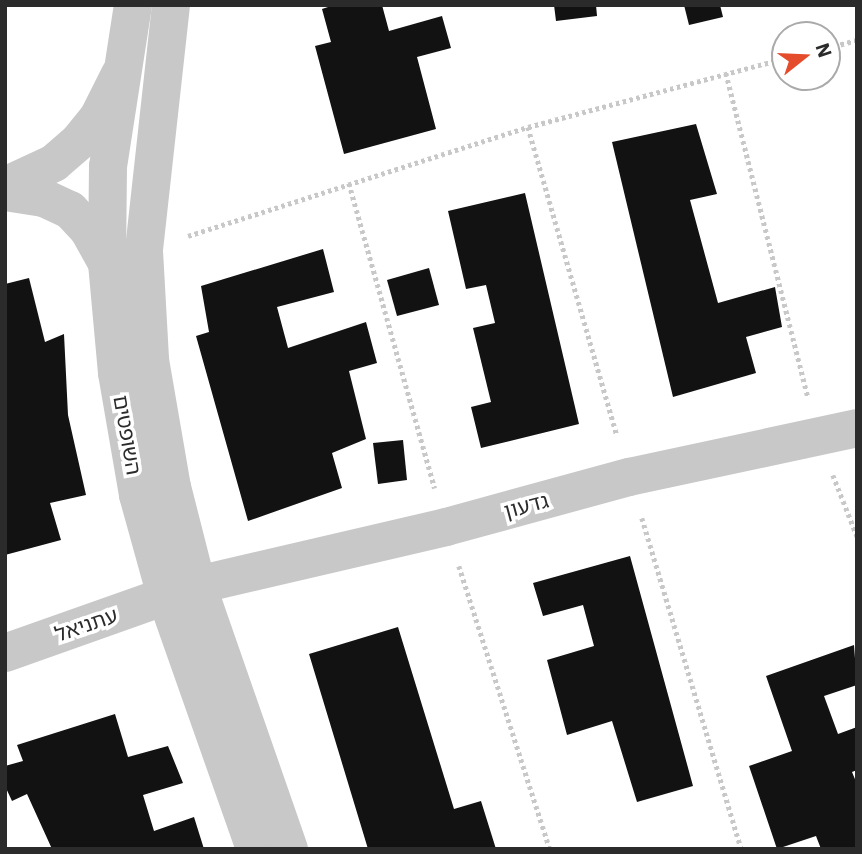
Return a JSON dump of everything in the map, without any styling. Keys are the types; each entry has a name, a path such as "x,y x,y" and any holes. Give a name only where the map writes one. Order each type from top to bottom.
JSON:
{"street":[{"name":"השופטים","path":"133,5 108,166 107,263 117,373 131,454 182,591 289,849"},
{"name":"השופטים","path":"171,5 144,251 150,360 172,487 182,591 255,849"},
{"path":"5,186 54,163 80,140 112,96 124,66"},
{"path":"5,192 44,198 70,210 89,229 107,263"},
{"name":"גדעון","path":"182,591 446,527 629,477 857,428"},
{"name":"עתניאל","path":"5,653 182,591"}],"path":[{"path":"144,251 528,127 771,62"},
{"path":"726,73 819,438 857,536"}],"building":[{"path":"334,5 382,5 389,31 442,16 451,48 417,57 436,129 344,154 315,46 331,42 322,9"},
{"path":"554,5 596,5 597,16 556,21"},
{"path":"684,5 720,5 723,17 689,25"},
{"path":"696,124 717,194 690,200 718,303 775,287 782,327 746,337 756,373 673,397 612,142"},
{"path":"525,193 579,424 481,448 471,407 491,402 473,328 495,323 486,285 466,289 448,211"},
{"path":"323,249 334,292 277,307 288,348 366,322 377,363 349,371 366,439 332,453 342,488 248,521 196,336 209,332 201,286"},
{"path":"429,268 439,305 397,316 387,280"},
{"path":"29,278 45,342 64,334 68,415 86,495 50,503 61,540 5,555 5,284"},
{"path":"403,440 407,480 378,484 373,443"},
{"path":"630,556 693,786 637,802 612,721 567,735 547,660 594,646 583,605 543,616 533,583"},
{"path":"398,627 454,809 481,801 496,849 368,849 309,654"},
{"path":"854,645 857,685 824,696 838,734 857,727 857,770 852,772 857,784 857,849 821,849 816,836 777,849 749,766 792,751 766,676"},
{"path":"115,714 128,757 168,746 183,783 143,795 154,831 194,817 204,849 52,849 27,794 12,801 5,786 5,766 23,761 17,745"}]}
